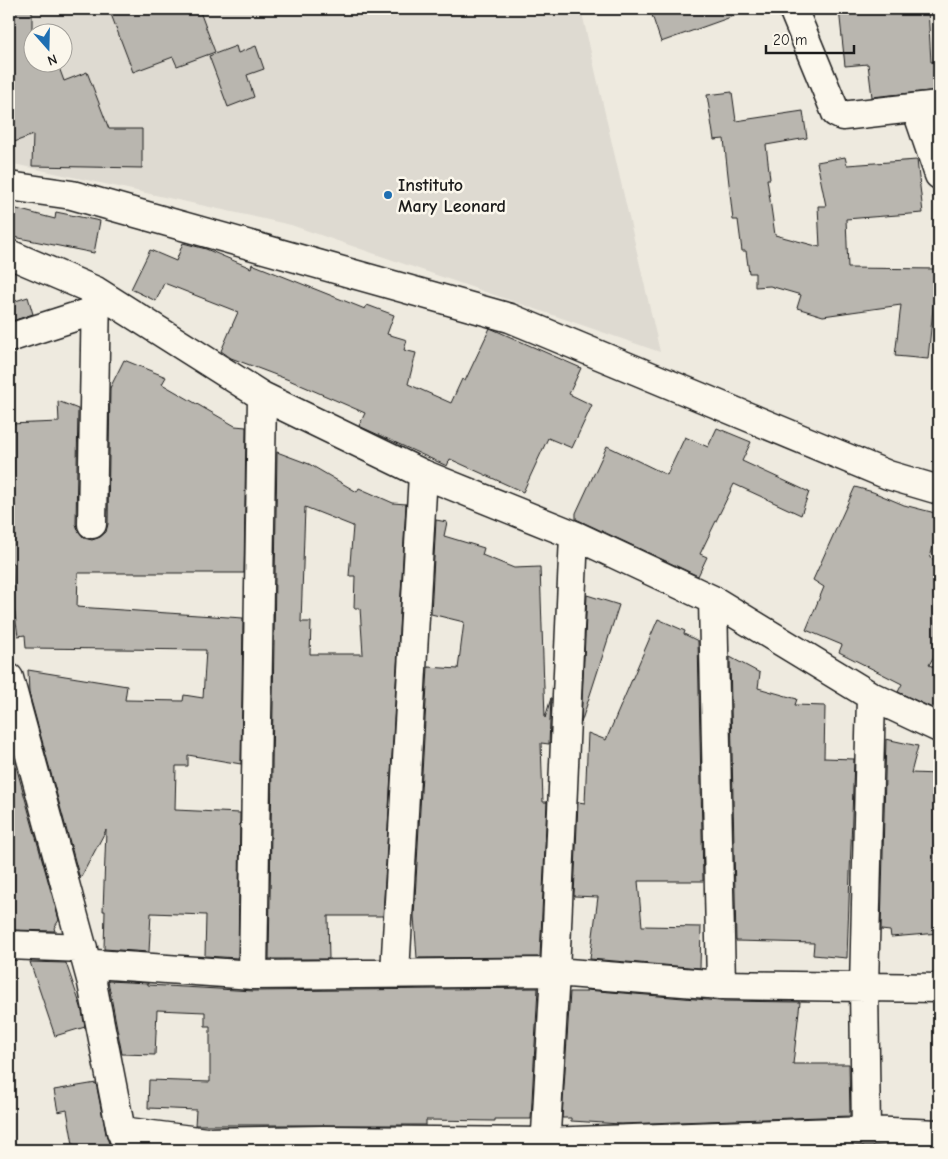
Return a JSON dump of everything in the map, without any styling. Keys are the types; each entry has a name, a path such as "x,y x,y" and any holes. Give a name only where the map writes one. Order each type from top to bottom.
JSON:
{"street":[{"path":"793,9 836,113 842,116 928,107 939,175"},
{"path":"9,186 72,195 510,318 888,475 939,490"},
{"path":"9,254 96,300 262,396 423,474 574,536 713,600 870,696 939,728"},
{"path":"9,338 96,300"},
{"path":"92,524 96,300"},
{"path":"253,975 262,396"},
{"path":"395,973 423,474"},
{"path":"545,1146 556,972 574,536"},
{"path":"713,600 721,985"},
{"path":"9,678 92,983 125,1140 206,1142 323,1140 545,1146 866,1131 939,1134"},
{"path":"866,1131 864,987 870,696"},
{"path":"9,945 83,948"},
{"path":"92,983 95,964 253,975 556,972 721,985 939,988"}],"shaded area":[{"name":"Instituto Mary Leonard","path":"9,9 581,9 660,352 291,225 9,163"}],"building":[{"path":"9,9 32,9 32,22 22,22 22,72 61,72 64,81 87,72 109,129 142,129 142,168 32,166 33,135 9,144"},
{"path":"109,9 199,9 215,52 177,66 173,57 133,72"},
{"path":"650,9 745,9 745,12 661,42"},
{"path":"839,9 869,9 869,12 928,9 931,62 939,61 939,90 872,97 868,64 845,66"},
{"path":"236,46 238,53 256,46 264,69 247,75 254,97 228,107 209,56"},
{"path":"732,92 736,121 803,111 807,138 766,145 770,179 767,179 775,235 820,247 818,206 826,206 817,162 845,157 847,165 917,160 923,213 846,219 848,268 939,269 939,298 934,298 928,359 895,356 901,305 823,316 797,308 801,295 770,286 755,287 755,273 749,273 746,251 742,251 738,220 733,220 724,139 714,140 707,95"},
{"path":"9,207 55,219 56,212 100,221 94,253 9,236"},
{"path":"183,243 206,249 251,268 252,264 365,309 367,305 394,315 387,334 407,340 404,350 416,353 408,384 451,403 462,379 465,381 490,328 581,368 569,394 592,405 572,448 548,438 523,492 450,459 447,466 359,426 365,413 289,380 231,358 221,351 238,312 164,283 156,301 131,289 150,250 176,261"},
{"path":"28,297 33,314 9,322 9,303"},
{"path":"124,360 166,377 162,384 235,426 246,427 244,573 78,573 77,607 243,618 241,764 188,755 188,766 176,766 175,810 240,813 238,958 205,956 206,915 151,913 149,952 104,949 105,911 103,911 106,830 80,879 29,693 28,670 127,686 125,700 183,701 184,695 203,698 206,650 26,648 25,635 18,636 14,608 12,562 9,563 9,424 59,422 58,401 78,409 76,524 84,538 92,540 100,537 106,532 108,524 110,388"},
{"path":"717,428 751,442 742,461 809,492 801,515 734,484 700,554 707,557 698,576 576,519 576,513 607,446 667,475 685,437 708,447"},
{"path":"277,452 309,464 357,492 359,488 393,503 406,504 383,916 328,916 329,959 269,959","holes":["305,507 353,526 349,576 355,576 354,608 360,608 363,654 310,654 311,622 301,622"]},
{"path":"855,487 873,492 904,505 939,514 939,524 930,558 939,561 939,647 929,665 939,669 939,711 898,692 902,684 839,652 842,645 806,630 824,587 813,580"},
{"path":"436,520 447,522 444,536 484,548 482,555 514,568 540,567 545,718 551,698 549,744 541,743 543,802 547,802 540,957 417,958 414,916 428,667 458,669 464,622 431,614"},
{"path":"587,595 619,605 581,723"},
{"path":"658,619 685,631 684,634 698,641 703,881 638,881 642,926 701,927 700,968 590,959 598,897 574,896 578,802 585,803 588,733 606,740"},
{"path":"730,657 760,673 758,688 797,699 795,705 825,706 824,758 854,759 847,958 813,955 814,943 736,941"},
{"path":"886,739 918,746 911,773 939,774 939,933 891,937 890,931 881,930"},
{"path":"9,741 59,920 54,928 55,931 12,930 9,917"},
{"path":"30,962 66,963 81,1007 85,1027 55,1036"},
{"path":"108,981 253,991 538,988 531,1119 495,1119 495,1121 426,1120 426,1125 195,1125 196,1110 148,1108 149,1080 210,1082 210,1026 205,1026 205,1012 157,1010 155,1055 122,1054"},
{"path":"586,990 720,1001 800,1002 793,1064 849,1064 850,1116 621,1124 571,1121 571,1118 562,1118 570,992 586,992"},
{"path":"96,1083 111,1150 74,1150 67,1110 58,1112 54,1090"}],"place":[{"name":"Instituto Mary Leonard","path":"388,195"}]}
